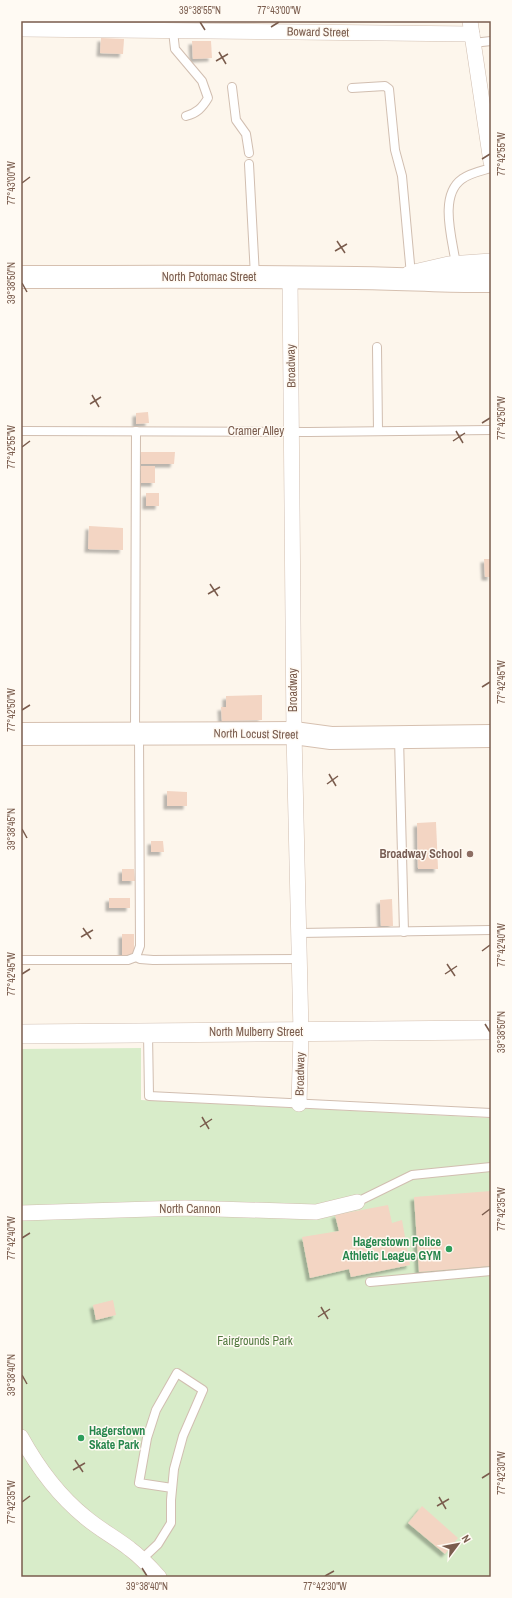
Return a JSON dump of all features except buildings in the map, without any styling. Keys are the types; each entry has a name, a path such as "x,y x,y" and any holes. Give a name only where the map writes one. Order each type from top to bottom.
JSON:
{"main road":[{"name":"North Potomac Street","path":"21,277 404,277 454,282 491,281"},
{"name":"North Locust Street","path":"21,734 294,733 331,738 491,736"}],"street":[{"name":"Boward Street","path":"21,29 472,32"},
{"path":"472,32 491,162"},
{"name":"North Potomac Street","path":"404,277 456,265 491,263"},
{"name":"Broadway","path":"290,277 294,733 301,1032 299,1104"},
{"name":"North Mulberry Street","path":"21,1034 491,1030"},
{"name":"North Cannon","path":"21,1213 185,1208 316,1212 357,1202"},
{"path":"21,1437 46,1476 66,1499 86,1518 131,1550 159,1577"}],"lane":[{"path":"173,31 175,49 202,81 208,98 203,107 194,114 186,116"},
{"path":"472,32 491,41"},
{"path":"352,88 385,86 389,89 395,150 402,176 404,277"},
{"path":"232,87 236,120 246,134 249,153"},
{"path":"250,164 255,277"},
{"path":"456,265 448,210 450,196 457,184 462,179 491,168"},
{"path":"377,347 378,431"},
{"name":"Cramer Alley","path":"21,431 309,432 491,430"},
{"path":"136,431 137,733 140,946 136,957"},
{"path":"399,737 404,932"},
{"path":"299,933 491,930"},
{"path":"21,960 128,960 136,957 140,959 153,960 300,959"},
{"path":"148,1033 149,1096 491,1113"},
{"path":"357,1202 412,1175 491,1167"},
{"path":"370,1282 491,1271"},
{"path":"141,1560 158,1544 171,1523 174,1469 183,1436 203,1390 176,1374 156,1410 147,1438 139,1483 172,1488"}],"green space":[{"name":"Fairgrounds Park","path":"141,1048 141,1100 491,1118 491,1577 21,1577 21,1049"}],"place":[{"name":"Broadway School","path":"470,854"},
{"name":"Hagerstown Police Athletic League GYM","path":"449,1249"},
{"name":"Hagerstown Skate Park","path":"81,1438"}]}
